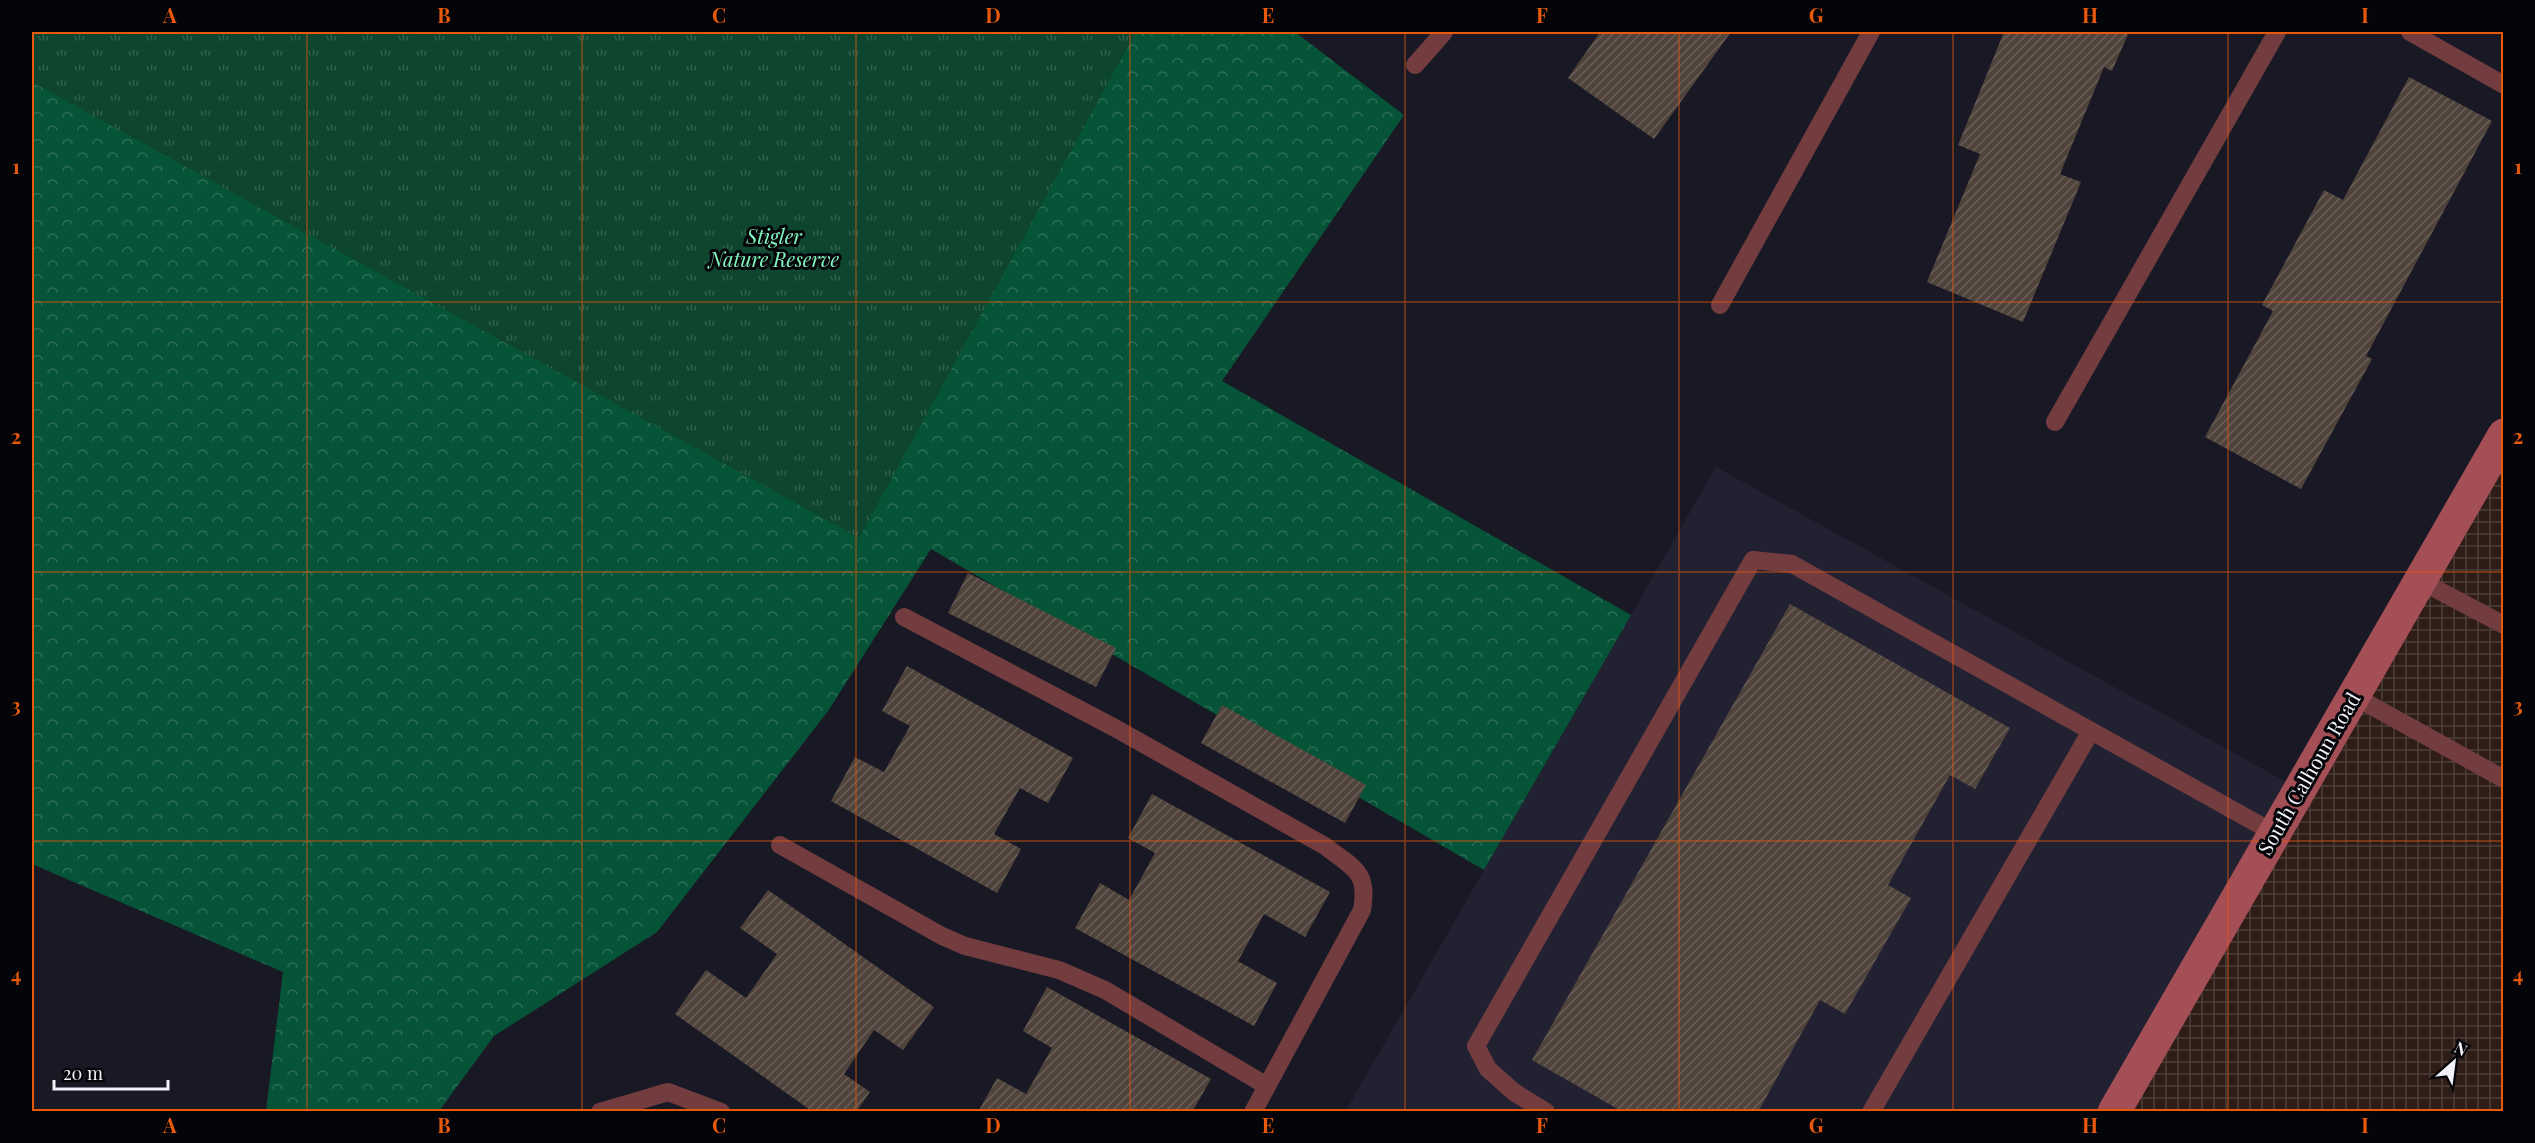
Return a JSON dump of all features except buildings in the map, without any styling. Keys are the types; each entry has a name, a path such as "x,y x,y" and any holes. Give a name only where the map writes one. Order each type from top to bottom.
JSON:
{"street":[{"name":"South Calhoun Road","path":"2114,1112 2352,695 2504,435"}],"lane":[{"path":"1415,65 1444,32"},
{"path":"1720,305 1871,32"},
{"path":"2055,422 2277,32"},
{"path":"2410,32 2504,85"},
{"path":"1545,1112 1514,1092 1488,1069 1476,1046 1753,560 1792,564 2274,833"},
{"path":"2420,580 2504,626"},
{"path":"904,617 1115,728 1325,846 1363,879 1365,892 1362,910 1253,1112"},
{"path":"2352,695 2504,779"},
{"path":"1871,1112 2091,731"},
{"path":"780,845 942,936 965,946 1059,970 1105,990 1267,1086"},
{"path":"600,1112 668,1092 721,1112"}],"shaded area":[{"path":"2503,435 2503,1111 2114,1112"},
{"path":"1716,467 2299,789 2114,1111 1345,1112"}],"green space":[{"path":"32,32 1295,32 1404,115 1222,381 1631,615 1484,870 931,549 828,711 657,932 494,1036 439,1111 266,1111 283,972 32,864"},
{"name":"Stigler Nature Reserve","path":"32,32 1136,32 859,538 32,82"}]}
